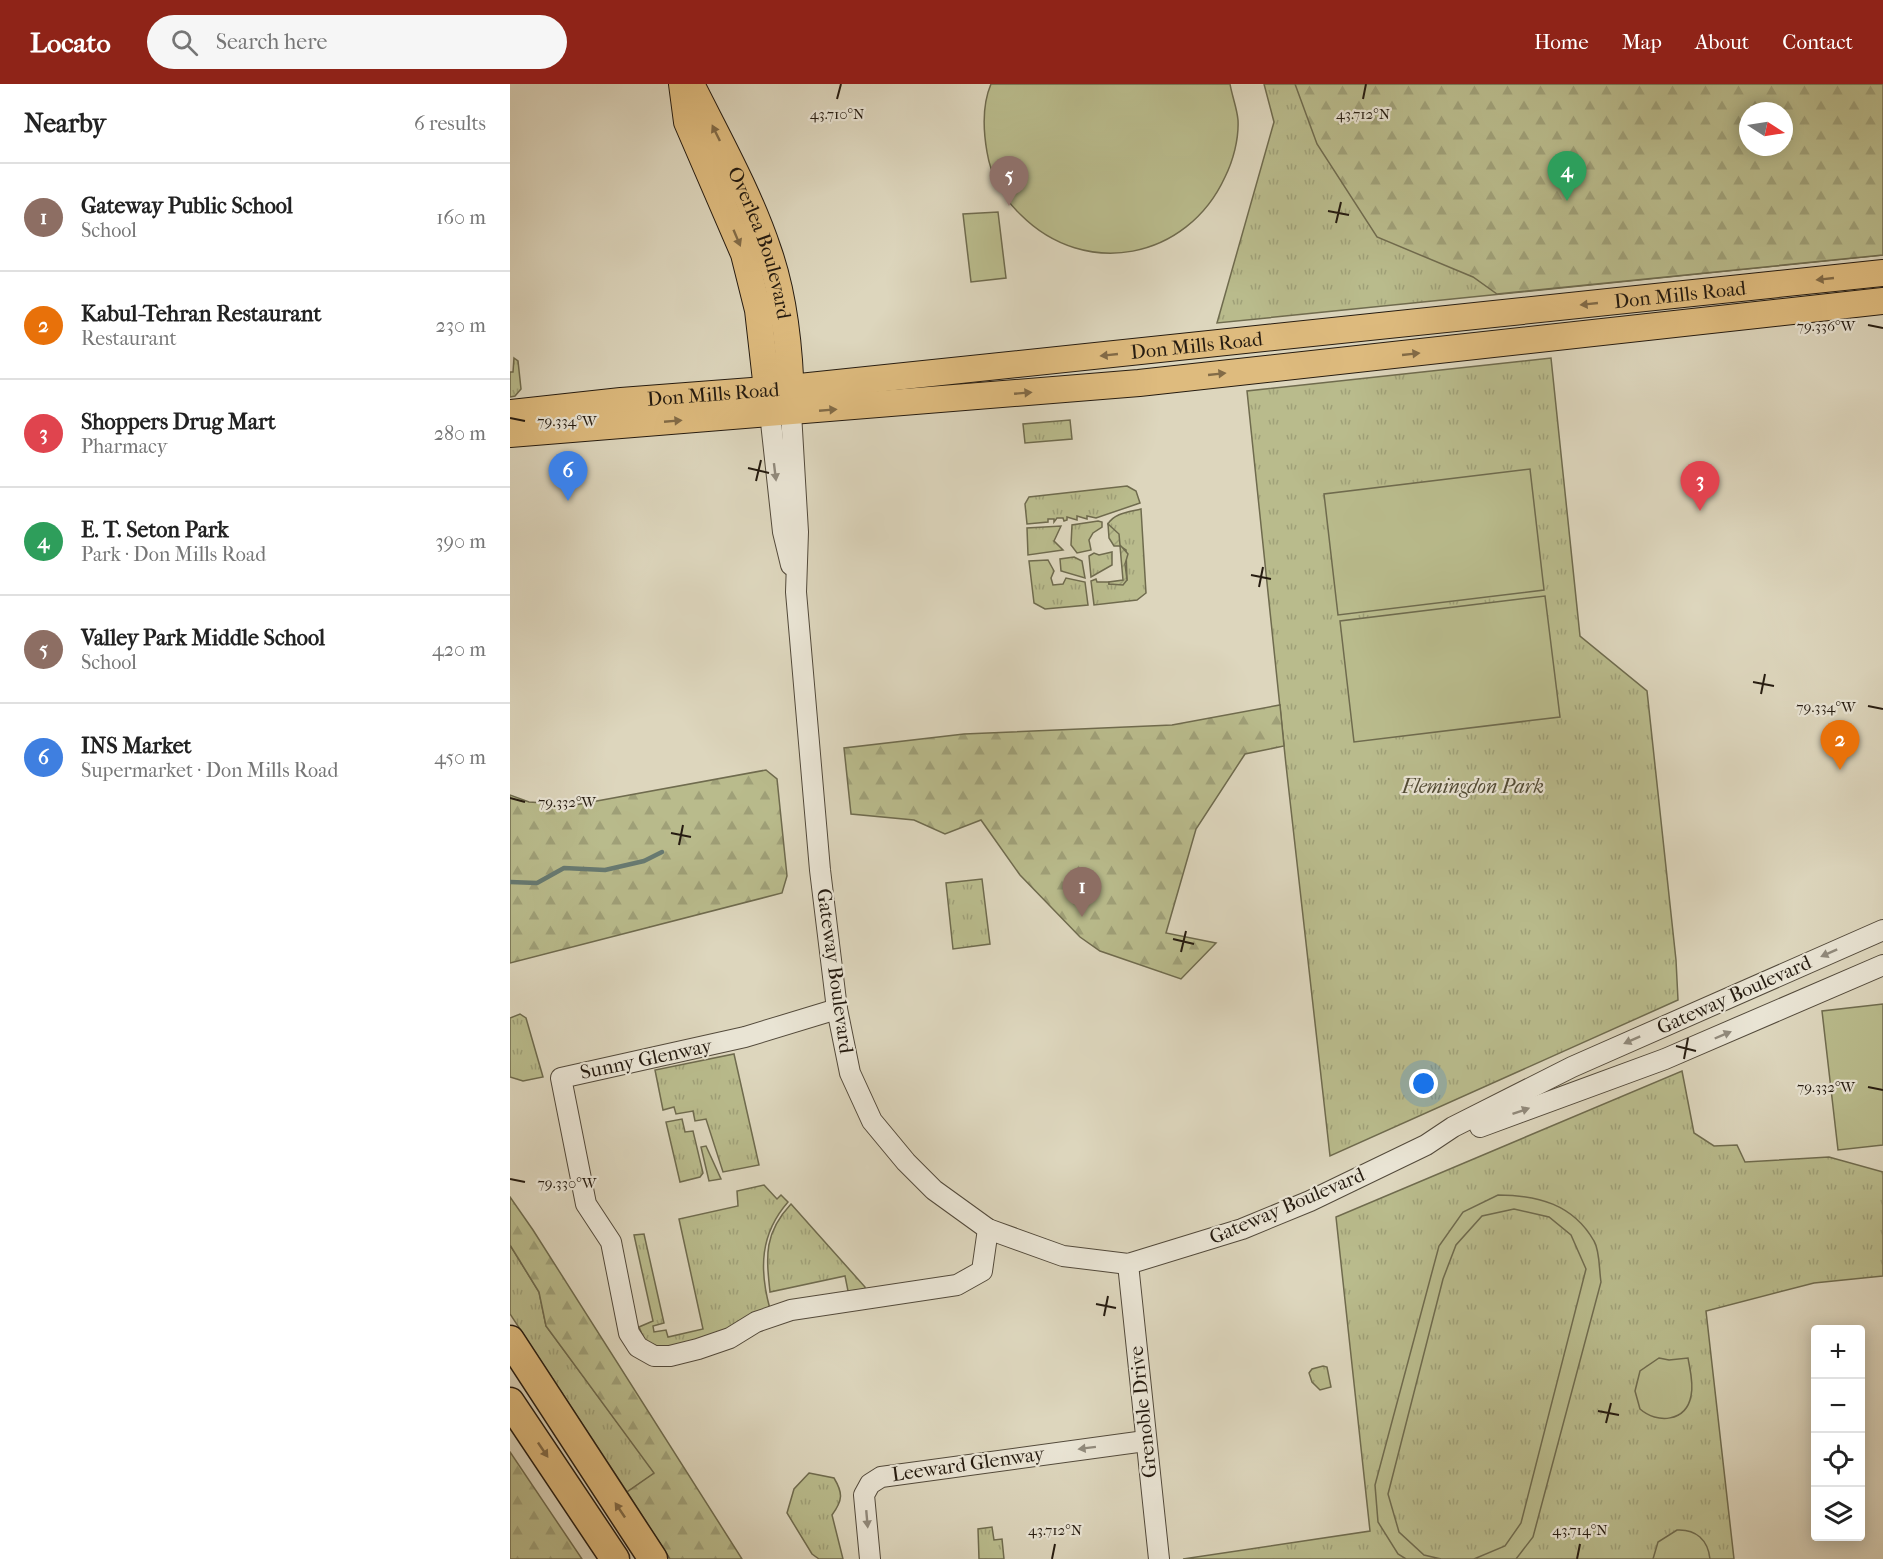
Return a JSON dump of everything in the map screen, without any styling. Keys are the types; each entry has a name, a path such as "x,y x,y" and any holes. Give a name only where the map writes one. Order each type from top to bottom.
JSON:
{"highway":[{"path":"510,1340 653,1559"},
{"path":"510,1402 615,1559"}],"main road":[{"name":"Overlea Boulevard","path":"682,84 687,122 744,255 780,401"},
{"name":"Overlea Boulevard","path":"691,84 753,211 769,251 782,309 780,401"},
{"name":"Don Mills Road","path":"510,434 1883,273"},
{"name":"Don Mills Road","path":"510,413 621,401 780,401 1139,383 1883,301"}],"street":[{"name":"Gateway Boulevard","path":"780,401 783,532 796,586 820,870 837,1009 850,1073 873,1121 934,1191 988,1229 1063,1256 1128,1264 1252,1225 1310,1201 1426,1145 1633,1072 1764,1018 1883,965"},
{"name":"Gateway Boulevard","path":"1426,1145 1454,1127 1572,1067 1883,930"},
{"path":"1750,988 1764,1018"},
{"name":"Sunny Glenway","path":"837,1009 803,1017 745,1037 561,1078 586,1204 611,1242 630,1333 638,1347 654,1356 670,1356 730,1338 756,1322 791,1310 957,1286 982,1271 988,1229"},
{"name":"Grenoble Drive","path":"1128,1264 1159,1559"},
{"name":"Leeward Glenway","path":"870,1559 864,1495 870,1484 881,1477 1145,1441"}],"green space":[{"path":"991,84 1230,84 1238,120 1238,135 1233,157 1225,177 1208,205 1186,227 1161,242 1133,251 1104,253 1075,248 1047,235 1021,215 999,186 991,170 985,135 984,117"},
{"path":"1264,84 1883,84 1883,255 1217,323 1274,122"},
{"path":"1295,84 1883,84 1883,255 1497,294 1473,277 1377,237 1317,144"},
{"path":"998,212 1006,278 971,282 963,214"},
{"path":"514,358 518,361 521,389 515,396 510,397 510,372 513,372"},
{"name":"Flemingdon Park","path":"1551,358 1580,636 1647,691 1676,960 1678,1000 1330,1156 1247,391"},
{"path":"1070,420 1072,439 1025,443 1023,424"},
{"path":"1530,469 1544,590 1338,615 1324,494"},
{"path":"1127,486 1136,491 1140,503 1096,518 1087,516 1087,519 1077,516 1077,520 1067,517 1064,521 1063,518 1057,518 1054,522 1054,519 1048,519 1048,522 1027,524 1025,504 1029,497"},
{"path":"1141,509 1146,593 1137,600 1094,605 1091,581 1096,579 1097,582 1109,582 1109,584 1127,580 1126,550 1120,546 1108,524 1118,515"},
{"path":"1102,522 1102,527 1093,533 1089,540 1091,550 1077,553 1071,545 1072,525"},
{"path":"1108,524 1119,534 1120,545 1128,554 1125,564 1127,580 1123,585 1109,584 1109,582 1123,580 1120,546 1114,546 1109,538"},
{"path":"1061,526 1054,541 1063,550 1028,555 1027,528"},
{"path":"1112,552 1112,565 1091,577 1089,556 1094,553 1099,555"},
{"path":"1074,557 1082,561 1085,578 1061,571 1060,559"},
{"path":"1048,560 1054,571 1051,578 1053,585 1063,584 1066,578 1085,582 1088,605 1045,609 1034,603 1029,561"},
{"path":"1545,596 1560,717 1354,742 1340,621"},
{"path":"1280,705 1284,746 1245,754 1196,829 1166,933 1216,943 1181,979 1100,951 1080,937 1020,875 981,820 945,834 914,820 851,814 844,748 964,734 1172,725"},
{"path":"766,770 777,779 787,876 782,893 510,963 510,795 529,802 575,805"},
{"path":"982,879 990,944 953,949 946,883"},
{"path":"1883,1004 1883,1145 1838,1150 1822,1011"},
{"path":"520,1014 526,1018 543,1077 523,1081 510,1077 510,1018"},
{"path":"734,1054 759,1165 723,1172 706,1119 695,1121 693,1111 676,1114 674,1107 663,1110 655,1070"},
{"path":"1682,1071 1694,1133 1714,1146 1737,1145 1745,1162 1829,1157 1883,1172 1883,1276 1814,1283 1706,1311 1734,1559 1183,1559 1370,1531 1336,1217"},
{"path":"682,1119 685,1132 693,1131 703,1173 700,1177 680,1182 666,1122"},
{"path":"706,1146 721,1179 709,1181 701,1147"},
{"path":"764,1185 777,1199 781,1195 788,1202 772,1227 764,1253 764,1280 770,1309 723,1333 664,1349 645,1341 639,1327 653,1321 634,1235 644,1234 664,1323 653,1326 654,1332 666,1330 668,1337 703,1329 679,1219 738,1206 737,1191"},
{"path":"1498,1195 1540,1200 1565,1210 1576,1218 1596,1245 1601,1282 1533,1537 1516,1559 1474,1559 1505,1546 1521,1523 1586,1269 1571,1235 1549,1217 1514,1209 1482,1216 1456,1245 1443,1279 1388,1494 1399,1532 1424,1555 1441,1559 1406,1559 1398,1554 1378,1522 1375,1485 1439,1246 1463,1212"},
{"path":"510,1197 742,1559 670,1559 627,1492 654,1473 546,1326 539,1292 510,1245"},
{"path":"791,1204 865,1287 865,1290 848,1291 845,1276 770,1292 768,1256 771,1235"},
{"path":"510,1245 539,1292 546,1326 655,1473 627,1492 510,1314"},
{"path":"1659,1358 1669,1360 1688,1358 1690,1367 1692,1387 1688,1405 1683,1411 1670,1418 1654,1417 1640,1409 1635,1391 1640,1371"},
{"path":"1327,1367 1331,1387 1320,1390 1312,1382 1309,1373 1312,1369"},
{"path":"510,1452 582,1559 510,1559"},
{"path":"809,1473 834,1478 839,1488 840,1501 832,1515 843,1559 819,1559 812,1554 787,1513 794,1489"},
{"path":"992,1527 994,1540 1002,1539 1004,1559 979,1559 978,1529"},
{"path":"1677,1530 1690,1531 1700,1537 1707,1546 1710,1559 1653,1559 1658,1542"}],"waterway":[{"path":"510,882 537,883 564,868 605,870 644,861 662,852"}],"place":[{"name":"E. T. Seton Park","path":"1567,201"},
{"name":"Valley Park Middle School","path":"1009,206"},
{"name":"INS Market","path":"568,501"},
{"name":"Shoppers Drug Mart","path":"1700,511"},
{"name":"Kabul-Tehran Restaurant","path":"1840,770"},
{"name":"Gateway Public School","path":"1082,917"}]}
